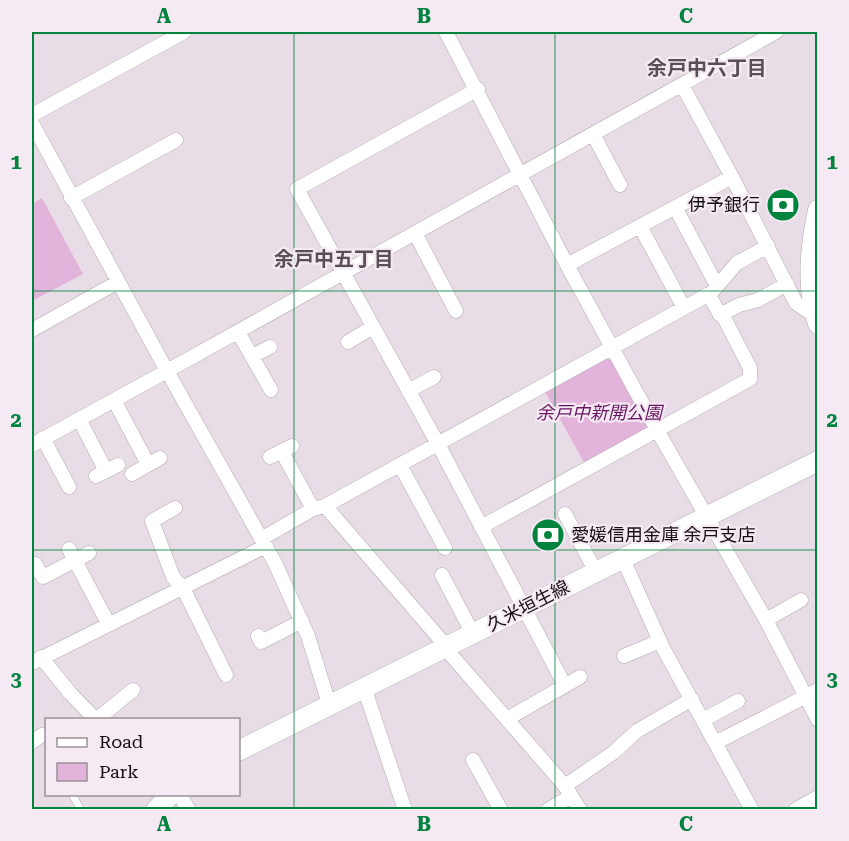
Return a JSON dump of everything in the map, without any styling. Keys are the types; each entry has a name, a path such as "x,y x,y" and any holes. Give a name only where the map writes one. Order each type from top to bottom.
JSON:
{"main road":[{"path":"817,319 810,286 810,265 818,210"},
{"name":"久米垣生線","path":"240,750 818,461"},
{"path":"156,810 170,796"}],"street":[{"path":"32,116 184,32"},
{"path":"446,32 478,89 567,266 657,430 766,620 812,694 818,720"},
{"path":"71,487 37,442 776,32"},
{"path":"682,85 796,303 817,319"},
{"path":"478,89 297,189 438,444 565,686"},
{"path":"32,123 71,198 264,542 303,621 329,704"},
{"path":"593,134 620,185"},
{"path":"71,198 176,140"},
{"path":"567,266 732,177"},
{"path":"481,526 750,380 750,368 722,314 720,315 713,290 675,207"},
{"path":"640,226 684,308"},
{"path":"415,233 456,311"},
{"path":"94,718 36,660 183,588 319,508 684,308 713,290 737,263 768,246"},
{"path":"32,330 118,282"},
{"path":"722,314 739,305 758,300 787,284"},
{"path":"348,342 373,327"},
{"path":"238,332 271,390"},
{"path":"252,356 270,347"},
{"path":"408,391 434,377"},
{"path":"114,400 154,461 132,474"},
{"path":"79,419 107,471"},
{"path":"281,452 319,508 446,648 568,791 580,810"},
{"path":"400,465 445,548"},
{"path":"175,508 152,521 173,577 183,588 226,675"},
{"path":"565,514 596,572"},
{"path":"36,564 43,577 72,555 89,553"},
{"path":"72,555 108,623"},
{"path":"623,559 660,641 752,810"},
{"path":"442,575 473,634"},
{"path":"766,620 801,600"},
{"path":"258,636 261,642 303,621"},
{"path":"624,656 660,641"},
{"path":"507,719 580,677"},
{"path":"364,687 405,810"},
{"path":"98,718 133,690"},
{"path":"715,743 812,694"},
{"path":"548,810 637,731 693,699"},
{"path":"703,720 738,701"},
{"path":"473,760 501,810"},
{"path":"180,796 189,810"},
{"path":"795,810 818,797"}],"lane":[{"path":"73,796 81,810"}],"green space":[{"path":"42,198 83,274 32,301 32,204"},
{"name":"余戸中新開公園","path":"603,359 611,359 649,425 649,431 586,466 545,392"}],"place":[{"name":"伊予銀行","path":"783,205"},
{"name":"愛媛信用金庫 余戸支店","path":"548,535"}],"district":[{"name":"余戸中六丁目","path":"707,68"},
{"name":"余戸中五丁目","path":"334,259"}]}
